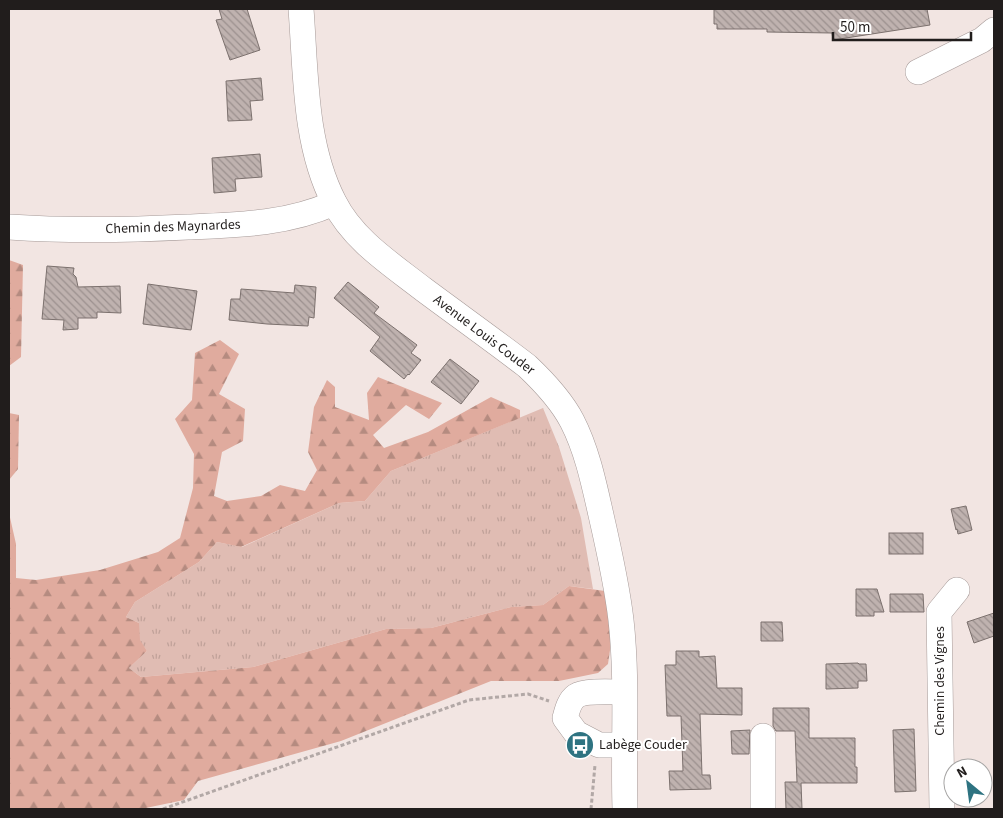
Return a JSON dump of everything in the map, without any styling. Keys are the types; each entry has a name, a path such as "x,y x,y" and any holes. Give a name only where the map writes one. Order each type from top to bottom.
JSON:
{"street":[{"name":"Avenue Louis Couder","path":"301,9 310,125 318,157 334,203 348,224 379,254 527,366 548,386 573,422 590,469 617,588 621,620 624,692 625,809"},
{"path":"918,72 982,40 994,30"},
{"name":"Chemin des Maynardes","path":"9,227 122,230 246,224 290,218 322,209 334,203"},
{"name":"Chemin des Vignes","path":"942,809 939,612 957,590"},
{"path":"623,745 599,745 576,733 565,718 568,707 576,696 596,692 624,692"},
{"path":"763,736 763,809"}],"path":[{"path":"163,809 469,700 528,694 568,707"},
{"path":"591,809 599,745"}],"green space":[{"path":"9,260 23,265 21,357 9,366"},
{"path":"220,340 239,354 219,394 245,409 243,441 222,452 214,496 227,501 261,496 280,485 305,491 317,470 308,452 314,407 327,380 335,387 335,407 369,420 367,393 378,377 442,403 429,419 406,405 373,435 384,448 428,432 491,397 520,410 520,418 391,471 365,501 339,503 241,547 217,542 199,562 135,602 126,617 139,623 140,640 147,651 129,668 141,677 253,667 386,629 431,628 511,607 543,605 569,586 605,591 611,643 608,664 598,673 559,681 491,681 341,741 198,781 184,800 141,809 9,809 9,513 16,544 16,578 36,580 100,570 158,552 180,538 193,488 194,454 175,419 192,400 195,353"},
{"path":"543,408 559,447 581,518 593,589 569,586 543,605 511,607 431,628 386,629 253,667 141,677 129,668 147,651 139,640 139,623 126,617 135,602 199,562 217,542 242,547 339,503 365,501 391,471"},
{"path":"9,413 19,415 18,469 9,480"}],"building":[{"path":"219,9 247,9 260,50 230,60 216,20 222,19"},
{"path":"714,9 927,9 930,25 833,40 832,33 767,32 767,29 717,29 717,24 714,24"},
{"path":"261,78 263,100 250,101 252,120 228,121 226,81"},
{"path":"260,154 262,177 235,179 236,191 214,193 212,158"},
{"path":"47,266 74,268 73,274 76,277 78,287 120,286 121,313 97,312 97,318 78,318 78,329 63,330 64,320 42,319"},
{"path":"348,282 379,307 374,313 417,345 411,353 421,360 404,379 370,351 380,337 334,298"},
{"path":"148,284 197,291 191,330 143,324"},
{"path":"295,285 316,287 314,318 309,317 308,326 229,320 231,299 240,299 241,289 294,293"},
{"path":"450,359 479,381 461,404 431,382"},
{"path":"966,506 972,530 958,534 951,509"},
{"path":"889,533 923,533 923,554 889,554"},
{"path":"856,589 877,589 884,612 874,612 874,616 856,616"},
{"path":"890,594 923,594 924,612 890,612"},
{"path":"994,613 994,636 974,643 967,622"},
{"path":"761,622 782,622 783,641 761,641"},
{"path":"676,651 699,651 699,657 715,656 717,688 742,688 742,715 700,714 702,775 710,775 711,789 670,790 669,771 683,771 681,716 667,716 665,665 676,665"},
{"path":"826,664 866,664 867,681 858,681 858,688 826,689"},
{"path":"773,708 809,708 809,738 855,738 857,783 801,783 802,809 786,809 785,782 797,782 795,731 776,731 773,726"},
{"path":"914,729 916,791 895,792 893,730"},
{"path":"750,730 749,754 732,754 731,731"}],"place":[{"name":"Labège Couder","path":"580,745"}]}
